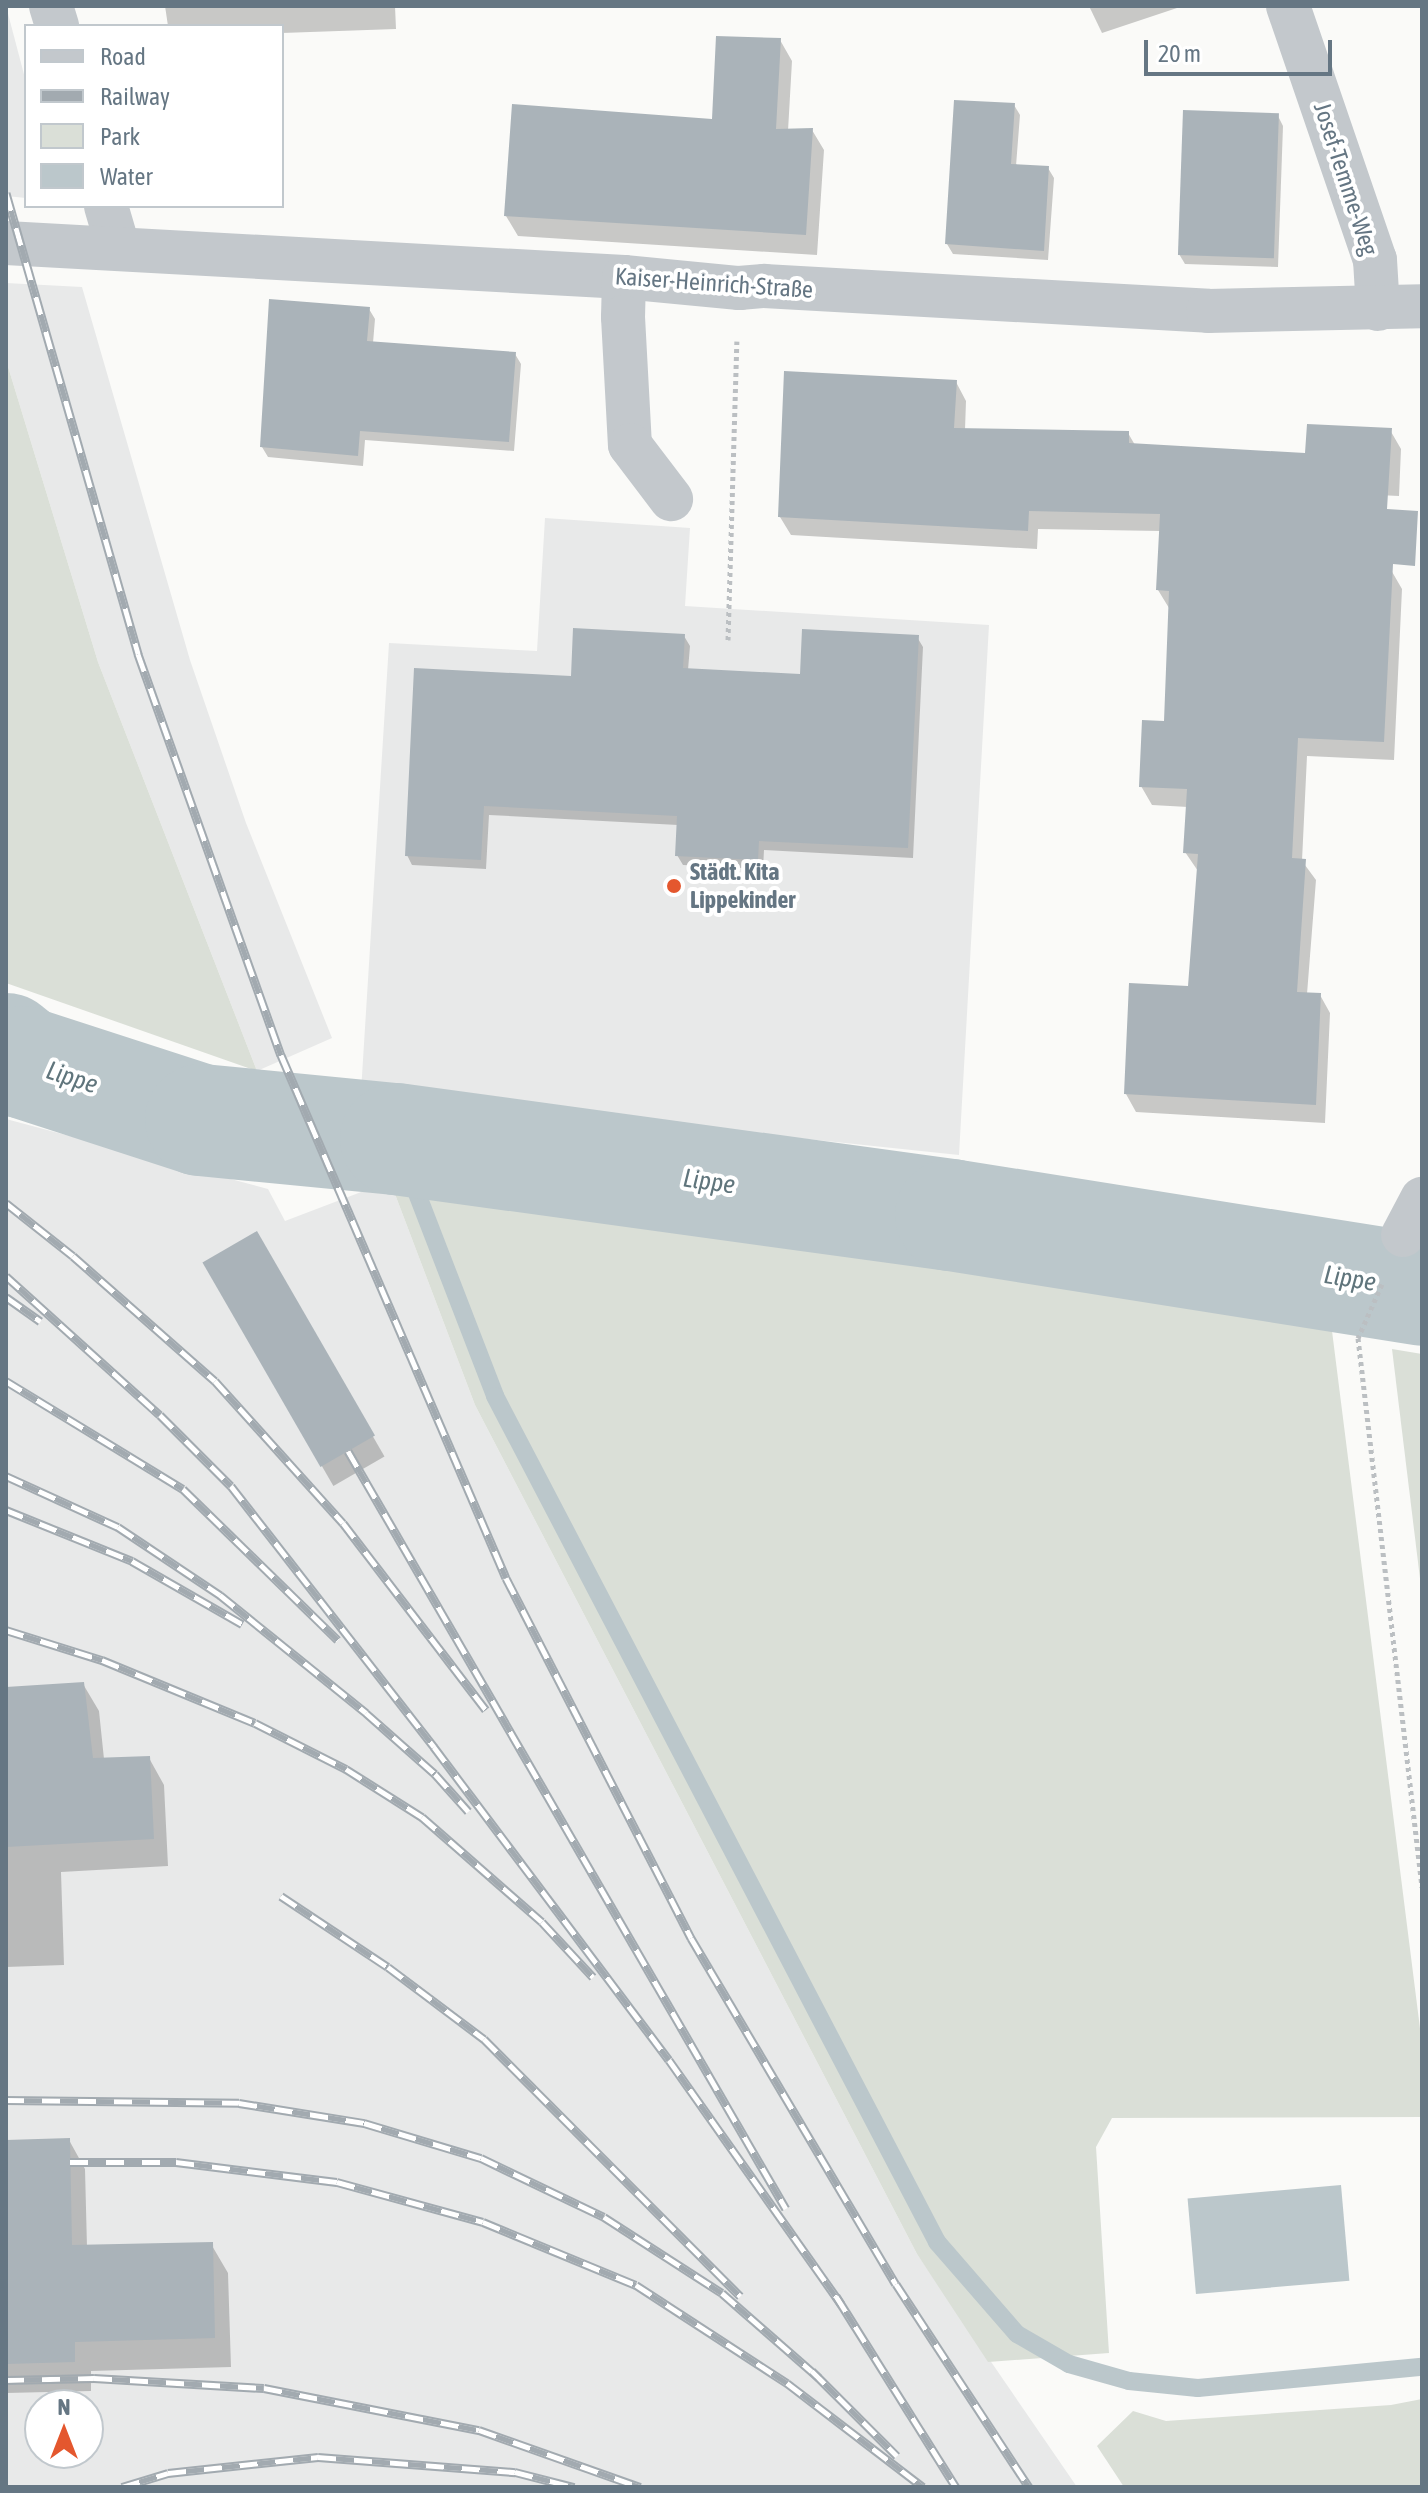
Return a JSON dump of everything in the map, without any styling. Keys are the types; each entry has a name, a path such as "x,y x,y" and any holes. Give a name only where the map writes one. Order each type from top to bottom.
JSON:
{"street":[{"name":"Josef-Temme-Weg","path":"1288,6 1375,260 1378,309"},
{"path":"107,208 118,247"},
{"name":"Kaiser-Heinrich-Straße","path":"6,243 624,277 739,288 764,286 1208,311 1422,306"},
{"path":"624,277 623,317 630,445 671,499"}],"path":[{"path":"728,640 739,288"},
{"path":"1413,1217 1358,1338 1366,1434 1422,1887"}],"shaded area":[{"path":"6,6 24,74 24,198 6,196"},
{"path":"6,283 82,287 190,660 246,823 332,1038 257,1071 98,662 6,360"},
{"name":"Städt. Kita Lippekinder","path":"545,518 690,528 685,606 989,625 959,1155 361,1092 389,643 537,651"},
{"path":"6,1119 268,1189 285,1221 390,1181 475,1405 917,2254 1077,2487 6,2487"}],"green space":[{"path":"6,360 98,662 257,1071 6,983"},
{"path":"390,1181 479,1184 1331,1323 1422,2044 1422,2117 1112,2118 1096,2147 1109,2353 988,2362 917,2254 475,1405"},
{"path":"1392,1349 1422,1354 1422,1595"},
{"path":"1422,2399 1422,2487 1124,2487 1097,2446 1133,2411 1166,2421 1391,2405"}],"water":[{"path":"1341,2185 1349,2281 1196,2294 1188,2198"}],"building":[{"path":"716,36 781,38 776,129 813,128 806,235 504,216 512,104 712,119"},
{"path":"954,100 1015,103 1011,164 1049,166 1044,251 945,244"},
{"path":"1183,110 1279,113 1274,258 1178,255"},
{"path":"269,299 370,307 367,341 516,352 509,442 360,431 358,456 260,447"},
{"path":"784,371 957,380 954,428 1129,431 1129,443 1305,453 1307,424 1392,428 1387,509 1418,511 1415,566 1393,564 1384,742 1298,738 1292,858 1306,859 1297,992 1321,993 1316,1105 1124,1094 1129,983 1188,986 1198,854 1183,853 1187,789 1139,787 1142,720 1164,721 1169,591 1156,590 1160,514 1029,511 1028,531 778,517"},
{"path":"573,628 685,634 683,668 800,674 802,629 919,635 908,848 759,841 758,860 675,856 677,816 484,806 481,860 405,856 414,668 571,676"},
{"path":"257,1231 375,1435 320,1467 202,1262"},
{"path":"84,1682 93,1758 150,1756 154,1839 6,1847 6,1687"},
{"path":"70,2138 72,2245 213,2242 215,2338 75,2342 75,2362 6,2364 6,2140"}],"waterway":[{"name":"Lippe","path":"6,1049 22,1062 201,1120 396,1139 951,1215 1422,1290"},
{"path":"396,1139 495,1396 937,2242 1017,2334 1069,2364 1129,2381 1198,2388 1422,2367"}],"railway":[{"path":"6,193 138,654 281,1055 506,1578 691,1938 896,2284 1029,2487"},
{"path":"6,1203 73,1256 215,1381 343,1523 486,1710"},
{"path":"6,1276 160,1415 231,1486 434,1747 669,2060 841,2304"},
{"path":"6,1297 40,1321"},
{"path":"6,1381 183,1489 338,1640"},
{"path":"348,1451 786,2209"},
{"path":"6,1476 118,1527 220,1595 366,1713 435,1774 468,1811"},
{"path":"6,1510 132,1561 242,1624"},
{"path":"6,1630 102,1660 255,1723 346,1769 422,1817 542,1922 593,1977"},
{"path":"281,1896 388,1967 484,2039 740,2296"},
{"path":"6,2100 239,2103 364,2123 481,2158 604,2217 722,2293 819,2378"},
{"path":"70,2162 176,2162 337,2182 483,2222 636,2285 787,2383 923,2487"},
{"path":"836,2296 956,2487"},
{"path":"812,2371 897,2456"},
{"path":"6,2380 94,2378 264,2388 479,2430 640,2487"},
{"path":"122,2487 168,2473 318,2457 515,2472 574,2487"}],"place":[{"name":"Städt. Kita Lippekinder","path":"674,886"}]}
